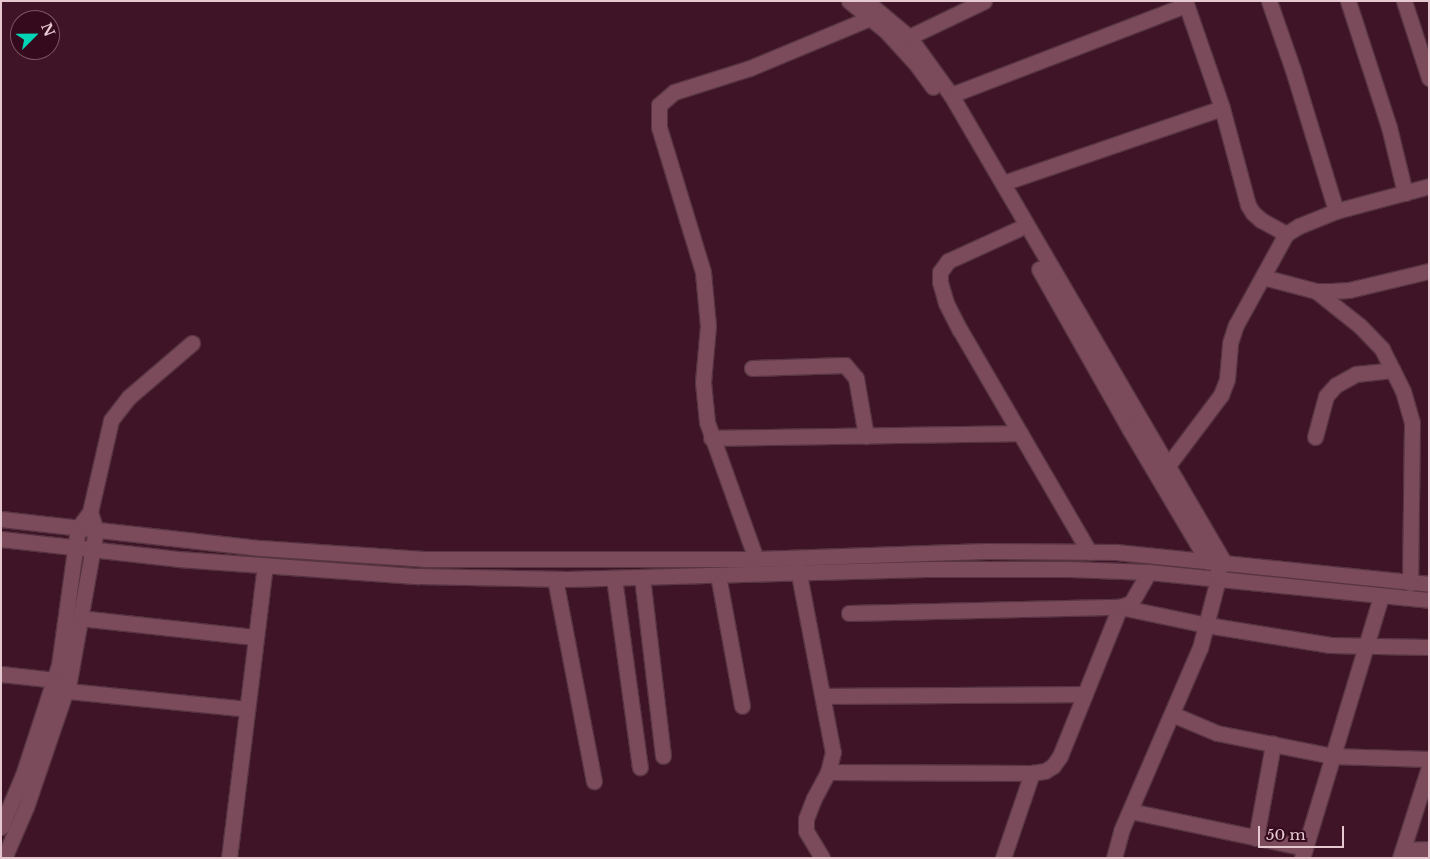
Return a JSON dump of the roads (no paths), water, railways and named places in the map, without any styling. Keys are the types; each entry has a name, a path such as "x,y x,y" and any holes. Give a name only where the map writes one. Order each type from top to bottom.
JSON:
{"street":[{"path":"849,1 886,31 917,65 954,116 1018,229 1217,563 1218,580 1200,648 1130,811 1114,858"},
{"path":"866,1 909,37 951,94 1003,183 1163,472"},
{"path":"909,37 984,1"},
{"path":"1269,1 1293,70 1336,212"},
{"path":"1348,1 1389,127 1405,193"},
{"path":"1404,1 1429,78"},
{"path":"951,94 1186,3 1222,108 1248,205 1261,220 1286,234"},
{"path":"756,558 711,438 704,404 703,382 708,326 703,272 659,127 660,105 674,92 750,68 870,18"},
{"path":"1003,183 1222,108"},
{"path":"1163,472 1221,396 1227,379 1230,343 1236,325 1286,234 1299,226 1336,212 1405,193 1428,190"},
{"path":"1018,229 961,253 948,261 940,272 940,282 946,303 1089,552"},
{"path":"1263,277 1316,291 1349,290 1429,271"},
{"path":"1316,291 1360,326 1382,349 1403,391 1412,423 1410,583"},
{"path":"1,827 6,803 23,775 60,685 59,665 78,528 90,512 112,420 129,398 192,343"},
{"path":"752,368 845,365 856,378 866,436"},
{"path":"1315,437 1326,396 1336,385 1356,374 1393,370"},
{"path":"711,438 1020,434"},
{"path":"4,858 26,807 80,618 96,530 90,512"},
{"path":"1,519 260,548 424,559 756,558 797,565 1149,572 1429,600"},
{"path":"1,539 92,550 265,566 418,576 614,578 718,575 797,565 987,552 1089,552 1152,554 1217,563 1429,584"},
{"path":"797,565 833,752 828,772 814,798 806,819 806,831 822,858"},
{"path":"229,858 265,566"},
{"path":"828,772 1032,773 1045,771 1053,766 1060,756 1120,607 1131,603 1149,572"},
{"path":"718,575 742,706"},
{"path":"642,577 663,756"},
{"path":"554,578 594,781"},
{"path":"614,578 640,767"},
{"path":"1130,811 1256,838 1304,853 1381,596"},
{"path":"849,613 1120,607 1207,625 1330,645 1429,648"},
{"path":"80,618 256,637"},
{"path":"1,674 60,685 247,709"},
{"path":"823,696 1085,694"},
{"path":"1172,714 1217,733 1332,756 1429,759"},
{"path":"1256,838 1273,744"},
{"path":"1429,767 1401,854 1429,849"},
{"path":"1003,858 1032,773"}]}
